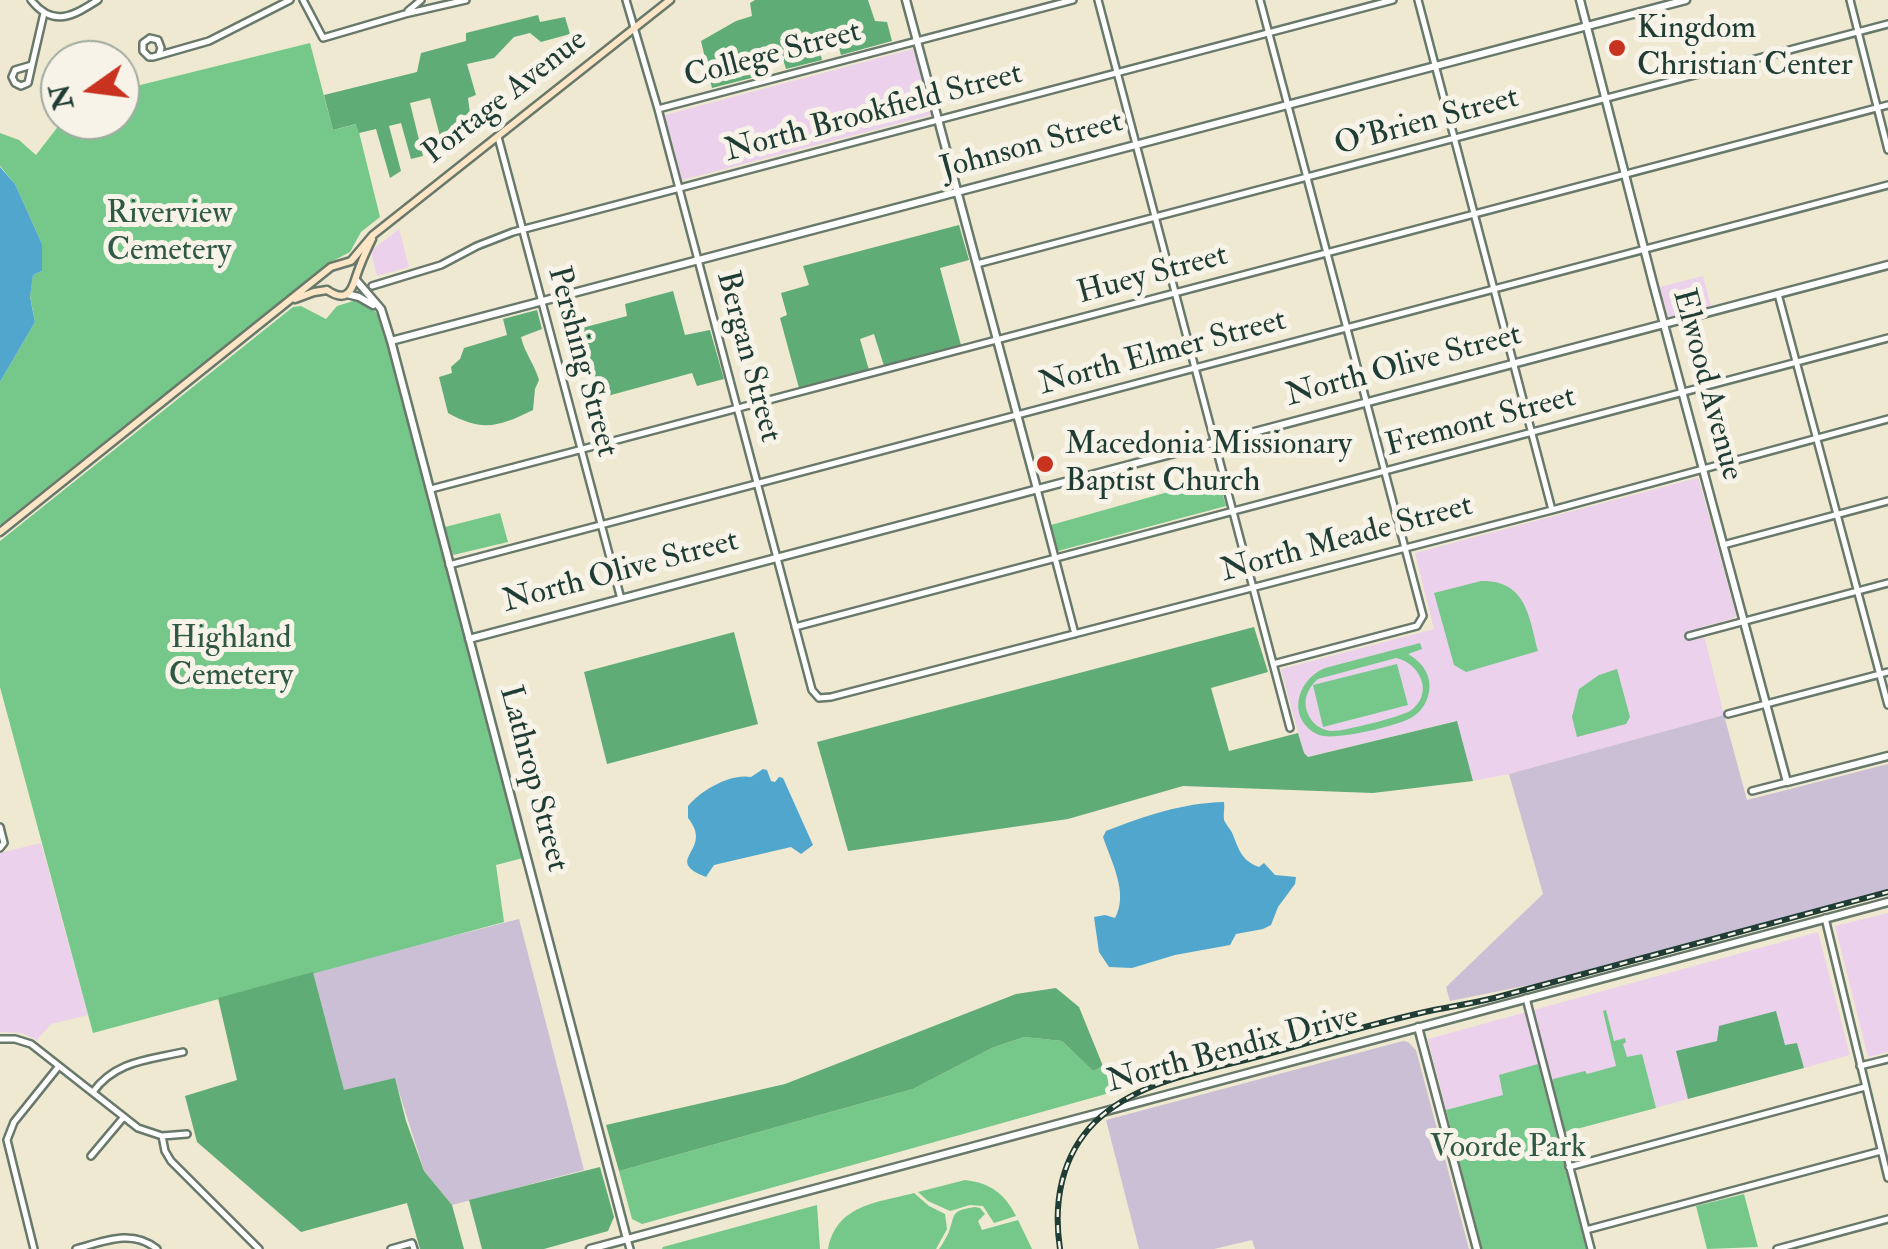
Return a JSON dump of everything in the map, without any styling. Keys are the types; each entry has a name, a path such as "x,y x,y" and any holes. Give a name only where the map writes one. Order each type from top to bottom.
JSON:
{"main road":[{"name":"Portage Avenue","path":"343,264 353,259 374,235 670,0"},
{"name":"Portage Avenue","path":"356,279 374,235"},
{"path":"0,532 334,266 343,264 350,268 356,279 347,294 327,290 289,302"},
{"path":"325,274 327,290"}],"street":[{"path":"31,0 44,13 56,17 70,16 98,0"},
{"path":"160,54 209,42 290,0"},
{"path":"303,0 323,38 466,0"},
{"path":"405,14 421,0"},
{"name":"Bergan Street","path":"626,0 817,697"},
{"path":"906,0 1075,634"},
{"name":"College Street","path":"658,109 1074,0"},
{"path":"1098,0 1290,728"},
{"path":"1260,0 1423,616 1417,626 1272,664"},
{"name":"North Brookfield Street","path":"372,286 427,270 522,230 1393,0"},
{"path":"1418,0 1552,510"},
{"name":"Elwood Avenue","path":"1580,0 1787,782"},
{"name":"Johnson Street","path":"391,342 1686,0"},
{"path":"1850,0 1888,150"},
{"path":"32,65 14,71 15,84 28,83 44,13"},
{"name":"O'Brien Street","path":"976,264 1888,24"},
{"name":"Huey Street","path":"429,490 1888,104"},
{"name":"Pershing Street","path":"498,137 621,599"},
{"name":"North Elmer Street","path":"449,565 1888,185"},
{"name":"North Olive Street","path":"469,639 1888,264"},
{"name":"Lathrop Street","path":"356,279 377,304 391,342 630,1249"},
{"path":"347,294 372,304 385,322"},
{"path":"1778,294 1888,705"},
{"name":"Fremont Street","path":"795,627 1888,338"},
{"name":"North Meade Street","path":"817,697 831,698 1888,419"},
{"path":"1724,545 1888,501"},
{"path":"1689,636 1888,583"},
{"path":"1728,714 1888,672"},
{"path":"1752,791 1888,756"},
{"path":"0,827 2,847"},
{"name":"North Bendix Drive","path":"590,1249 1888,902"},
{"path":"1824,918 1888,1178"},
{"path":"1526,998 1591,1249"},
{"path":"1418,1027 1477,1249"},
{"path":"0,1039 23,1040 138,1128 162,1136 187,1134"},
{"path":"92,1093 103,1078 117,1069 183,1052"},
{"path":"1860,1066 1888,1058"},
{"path":"34,1249 6,1140 14,1122 59,1066"},
{"path":"1568,1166 1865,1087"},
{"path":"91,1156 123,1118"},
{"path":"162,1136 172,1161 259,1249"},
{"path":"1586,1230 1881,1151"},
{"path":"1778,1249 1888,1219"},
{"path":"76,1249 132,1237 157,1249"},
{"path":"391,1249 413,1246"}],"shaded area":[{"path":"913,49 931,115 682,180 665,115"},
{"path":"399,229 409,267 377,276 371,251"},
{"path":"1703,276 1711,307 1669,319 1660,287"},
{"path":"1697,478 1736,615 1702,627 1724,715 1473,781 1456,721 1307,757 1304,754 1281,669 1434,629 1415,553"},
{"path":"1724,715 1747,800 1888,764 1888,891 1534,984 1450,1001 1446,987 1543,894 1509,774"},
{"path":"41,843 88,1015 51,1024 37,1040 22,1033 0,1032 0,853"},
{"path":"1888,913 1888,1052 1868,1057 1835,926"},
{"path":"519,919 584,1170 452,1205 424,1171 395,1079 344,1091 313,972"},
{"path":"1818,932 1850,1055 1804,1068 1797,1043 1786,1046 1718,1041 1676,1052 1688,1099 1565,1132 1552,1083 1446,1110 1428,1039"},
{"path":"1403,1041 1416,1050 1469,1249 1255,1249 1252,1240 1214,1249 1139,1249 1106,1120"}],"green space":[{"path":"868,0 875,21 887,22 892,41 841,55 835,34 817,39 822,60 786,69 780,49 762,55 767,74 712,88 701,41 752,16 750,3"},
{"path":"538,15 540,22 565,17 570,34 541,42 530,33 514,37 494,58 467,64 476,95 468,98 470,114 440,136 430,98 410,103 423,156 411,159 401,123 389,126 401,171 390,178 376,129 359,133 356,124 333,130 324,95 417,72 421,53 466,41 466,33"},
{"name":"Riverview Cemetery","path":"310,43 333,130 357,124 380,217 361,232 350,252 329,263 0,525 0,382 35,322 30,296 33,275 42,271 42,244 15,184 0,166 0,133 19,140 36,155 48,140 140,140 140,85"},
{"path":"959,225 969,260 940,268 961,345 884,366 874,334 860,339 869,370 799,388 780,318 787,315 781,293 809,285 803,266"},
{"path":"673,291 685,335 710,330 724,379 697,386 692,373 600,398 582,328 627,316 625,304"},
{"name":"Highland Cemetery","path":"360,299 371,305 382,322 523,858 496,865 504,922 93,1033 0,687 0,541 293,307 301,306 326,319 337,306"},
{"path":"537,310 542,329 521,337 539,380 533,410 491,425 471,423 448,413 439,377 452,373 451,367 464,348 507,335 503,319"},
{"path":"1218,478 1226,506 1058,551 1051,525"},
{"path":"500,513 508,542 453,555 445,527"},
{"path":"1481,581 1496,582 1516,593 1528,613 1538,651 1466,672 1454,665 1434,593"},
{"path":"1254,627 1268,672 1211,688 1229,751 1298,733 1308,757 1457,721 1473,781 1373,793 1183,786 1068,819 848,851 817,742"},
{"path":"734,632 758,724 607,764 584,672"},
{"path":"1420,643 1422,649 1408,654 1422,665 1427,675 1428,696 1418,713 1403,721 1351,734 1319,735 1302,720 1299,700 1307,681 1325,668","holes":["1396,658 1418,672 1423,688 1418,704 1410,711 1333,731 1321,728 1310,718 1306,699 1318,679"]},
{"path":"1397,664 1408,705 1323,727 1313,685"},
{"path":"1617,669 1630,717 1626,724 1577,737 1572,717 1579,689 1599,675"},
{"path":"313,972 344,1090 395,1078 424,1171 452,1205 464,1249 420,1249 407,1203 301,1232 197,1142 185,1096 237,1080 218,998"},
{"path":"1056,988 1079,1007 1103,1066 1093,1071 1062,1041 1024,1037 992,1048 913,1089 619,1171 606,1125 785,1084 1016,994"},
{"path":"1606,1010 1614,1041 1625,1038 1627,1057 1642,1054 1656,1108 1565,1132 1553,1079 1616,1066 1603,1011"},
{"path":"1776,1011 1785,1045 1797,1043 1804,1068 1688,1099 1676,1051 1717,1041 1719,1026"},
{"path":"1024,1037 1062,1041 1093,1071 1103,1066 1113,1092 642,1224 632,1219 619,1171 913,1089 992,1048"},
{"name":"Voorde Park","path":"1538,1064 1586,1249 1482,1249 1446,1110 1503,1095 1499,1075"},
{"path":"600,1167 614,1217 608,1231 544,1249 482,1249 469,1200"},
{"path":"965,1180 996,1191 1016,1216 994,1223 983,1206 950,1211 918,1192"},
{"path":"914,1193 945,1214 947,1229 936,1249 828,1249 833,1234 849,1214 873,1203"},
{"path":"1744,1194 1758,1247 1707,1249 1696,1206"},
{"path":"817,1205 820,1249 662,1249 663,1247"},
{"path":"975,1207 985,1214 978,1221 982,1230 1018,1220 1032,1249 939,1249 955,1214"}],"water":[{"path":"0,167 15,184 42,244 42,271 33,275 30,297 35,322 0,382"},
{"path":"763,769 771,781 783,778 813,845 801,854 791,847 714,865 706,877 693,871 688,859 696,839 688,806 717,784 751,777"},
{"path":"1224,802 1224,820 1245,858 1259,867 1264,863 1275,875 1296,877 1271,925 1236,934 1230,945 1132,968 1109,967 1099,952 1094,917 1115,918 1119,908 1119,888 1103,837 1106,831 1164,811"}],"railway":[{"path":"1060,1249 1059,1198 1074,1150 1083,1135 1113,1107 1153,1086 1888,892"}],"place":[{"name":"Kingdom Christian Center","path":"1617,48"},
{"name":"Macedonia Missionary Baptist Church","path":"1045,464"}]}
